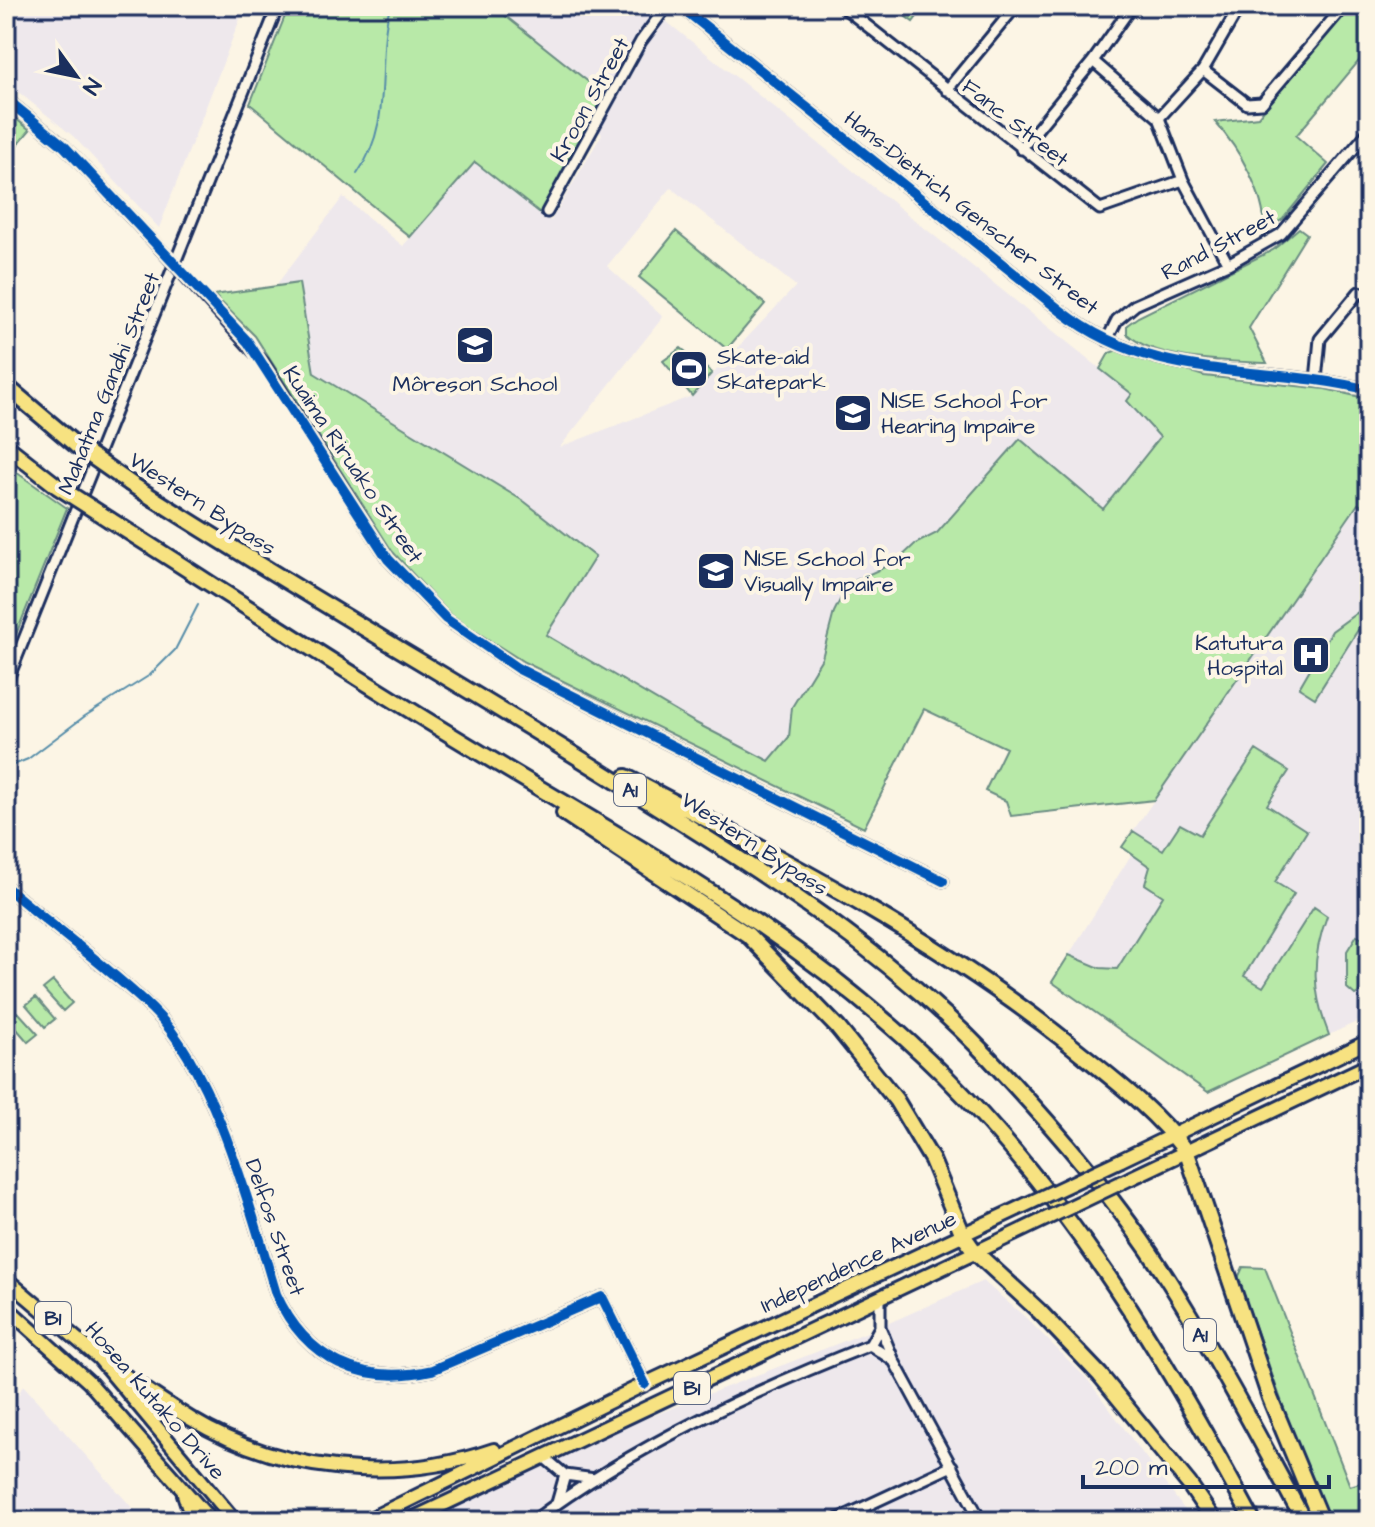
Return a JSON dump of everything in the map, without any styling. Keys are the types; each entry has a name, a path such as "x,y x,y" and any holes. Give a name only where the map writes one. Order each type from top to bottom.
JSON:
{"highway":[{"name":"Western Bypass","path":"6,386 77,446 131,484 299,590 552,738 829,917 931,1003 988,1057 1079,1159 1169,1282 1304,1521"},
{"name":"A1","path":"6,446 57,486 110,520 518,776 729,901 844,986 942,1073 1027,1164 1085,1240 1162,1359 1253,1521"},
{"path":"552,738 855,900 951,957 1032,1013 1100,1068 1173,1135 1187,1153 1270,1398 1321,1521"},
{"path":"518,776 538,796 748,935 815,1003 896,1100 932,1160 963,1235 975,1252 1039,1311 1100,1375 1189,1484 1214,1521"}],"main road":[{"name":"Independence Avenue","path":"366,1521 645,1384 1369,1041"},
{"name":"Independence Avenue","path":"408,1521 1369,1065"},
{"name":"Hosea Kutako Drive","path":"6,1279 99,1358 235,1521"},
{"name":"Hosea Kutako Drive","path":"6,1307 89,1382 211,1521"},
{"name":"B1","path":"99,1358 192,1420 228,1438 258,1450 326,1466 400,1469 486,1453 537,1436"},
{"path":"179,1483 193,1521"},
{"path":"420,1521 448,1504"}],"street":[{"name":"Mahatma Gandhi Street","path":"6,684 278,6"},
{"name":"Kroon Street","path":"547,212 641,41 667,6"},
{"name":"Hans-Dietrich Genscher Street","path":"680,6 1061,311 1107,340 1154,358 1207,371 1316,380 1369,390"},
{"name":"Fanc Street","path":"842,6 1100,209 1183,180"},
{"path":"947,90 1016,6"},
{"path":"1021,149 1093,61 1132,6"},
{"path":"1159,118 1203,70 1240,6"},
{"path":"1203,70 1247,104 1262,103 1344,6"},
{"path":"1093,61 1159,118 1183,180 1228,264"},
{"name":"Kuaima Riruako Street","path":"6,99 64,146 263,362 388,559 446,619 517,668 943,881"},
{"name":"Rand Street","path":"1107,340 1117,320 1135,305 1228,264 1293,224 1369,131"},
{"path":"1316,380 1320,339 1357,294 1362,290 1369,295"},
{"name":"Delfos Street","path":"6,887 154,1010 185,1052 213,1108 276,1294 286,1316 312,1346 364,1372 412,1374 432,1370 602,1297 645,1384"},
{"path":"880,1299 880,1327 894,1361 981,1521"},
{"path":"533,1521 595,1479 678,1432 835,1357 870,1345 880,1327"},
{"path":"870,1345 894,1361"},
{"path":"545,1458 565,1475 595,1479"},
{"path":"834,1521 952,1466"},
{"path":"555,1506 565,1475"}],"shaded area":[{"path":"6,6 245,6 159,228 73,136 6,82"},
{"path":"509,6 647,6 1132,394 1127,402 1160,437 1102,509 1020,440 937,533 915,544 896,562 854,581 844,592 834,612 822,658 792,707 789,737 769,761 694,722 546,634 595,556 525,502 313,373 299,284 277,284 343,197 403,246 475,161 551,221 602,134 595,128 610,99 503,14","holes":["671,188 796,286 692,396 560,447 663,317 607,266"]},
{"name":"Katutura Hospital","path":"1358,503 1369,510 1369,1016 1208,1092 1052,982 1131,855 1122,847"},
{"path":"983,1281 1025,1317 1088,1380 1193,1521 426,1521 448,1504 545,1458 880,1327"},
{"path":"23,1385 144,1521 6,1521 6,1422"}],"green space":[{"path":"289,6 509,6 503,14 610,99 544,216 475,162 410,237 250,104"},
{"path":"891,6 925,6 913,22"},
{"path":"1351,6 1369,6 1369,49 1296,136 1328,164 1283,219 1265,230 1260,201 1249,172 1215,122 1258,117"},
{"path":"6,111 30,130 6,158"},
{"path":"1299,228 1307,234 1249,328 1267,363 1174,355 1140,343 1127,334 1127,325 1138,317 1273,250"},
{"path":"676,231 765,304 727,349 639,277"},
{"path":"299,283 314,373 525,502 595,557 546,635 694,722 769,761 789,737 792,707 822,658 834,612 844,592 854,581 896,562 915,544 937,533 1020,439 1103,509 1160,437 1127,401 1132,394 1100,369 1109,353 1118,350 1204,376 1325,389 1369,399 1369,510 1358,504 1154,800 1011,816 1006,801 985,791 1006,748 924,709 864,828 524,662 450,615 392,551 255,336 214,295"},
{"name":"Skate-aid Skatepark","path":"681,348 712,373 692,396 663,361"},
{"path":"6,465 67,508 6,659"},
{"path":"1369,604 1369,637 1358,630 1315,698 1299,688 1332,631"},
{"path":"1256,750 1289,771 1267,805 1307,831 1275,882 1294,894 1244,976 1263,987 1314,907 1327,916 1318,947 1316,976 1319,1004 1329,1035 1208,1092 1052,982 1069,955 1100,968 1117,969 1163,896 1145,884 1150,867 1122,847 1133,831 1163,850 1180,824 1200,835"},
{"path":"1357,935 1369,943 1369,987 1355,995 1347,988 1347,951"},
{"path":"53,981 72,1003 63,1011 43,989"},
{"path":"36,997 55,1019 45,1027 26,1005"},
{"path":"18,1012 38,1034 28,1042 9,1020"},
{"path":"1243,1267 1265,1268 1350,1486 1369,1480 1369,1521 1329,1521 1298,1448 1238,1278"}],"waterway":[{"path":"357,174 369,154 376,133 390,6"},
{"path":"6,768 28,759 85,716 150,675 175,650 198,605"}],"cycle path":[{"path":"680,6 1061,311 1097,335 1134,351 1172,361 1369,390"},
{"path":"6,99 64,146 248,342 388,559 446,619 517,668 943,881"},
{"path":"6,887 135,993 174,1035 194,1068 228,1143 276,1294 288,1317 320,1351 339,1363 382,1374 432,1370 602,1297 645,1384"}],"place":[{"name":"Môreson School","path":"475,345"},
{"name":"Skate-aid Skatepark","path":"689,369"},
{"name":"NISE School for Hearing Impaire","path":"853,413"},
{"name":"NISE School for Visually Impaire","path":"716,571"},
{"name":"Katutura Hospital","path":"1311,655"}]}
